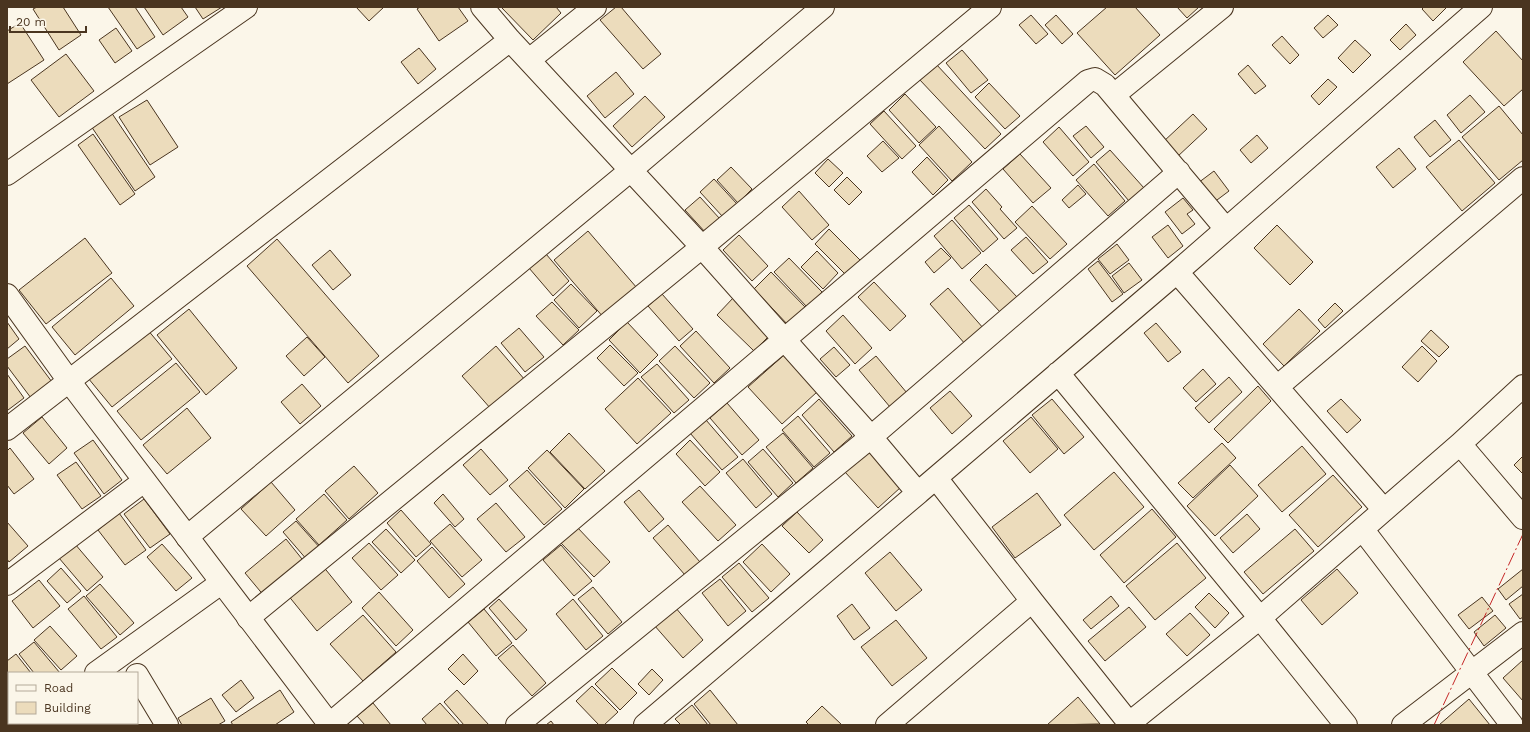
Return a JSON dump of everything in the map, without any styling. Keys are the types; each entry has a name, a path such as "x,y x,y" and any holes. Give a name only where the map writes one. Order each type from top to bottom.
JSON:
{"street":[{"path":"7,174 246,7"},
{"path":"482,7 510,40 785,339 872,437 918,493"},
{"path":"529,60 595,7"},
{"path":"187,537 631,170 823,7"},
{"path":"248,618 702,247 990,7"},
{"path":"1114,95 1222,7"},
{"path":"645,725 1177,272 1481,7"},
{"path":"7,428 510,40"},
{"path":"7,295 144,481 330,724 785,339 1082,84 1095,80 1105,85 1226,229"},
{"path":"517,725 872,437 1179,172"},
{"path":"1277,386 1523,178"},
{"path":"1177,272 1384,510"},
{"path":"1058,373 1346,725"},
{"path":"936,478 1128,724 1260,618 1460,444 1523,386"},
{"path":"1460,444 1523,518"},
{"path":"7,584 144,481"},
{"path":"1362,530 1472,671 1512,725"},
{"path":"97,672 221,583"},
{"path":"887,725 1032,601"},
{"path":"1403,725 1523,633"},
{"path":"124,653 135,672"},
{"path":"138,677 167,725"}],"building":[{"path":"37,7 63,7 81,35 59,50 33,9"},
{"path":"108,7 135,7 155,37 137,49"},
{"path":"144,7 181,7 188,17 163,35"},
{"path":"195,7 222,7 203,19"},
{"path":"356,7 384,7 369,21"},
{"path":"420,7 458,7 468,21 439,41 417,9"},
{"path":"501,7 556,7 561,13 533,40"},
{"path":"616,7 621,7 661,54 643,69 600,20"},
{"path":"1107,7 1135,7 1160,35 1115,75 1077,33"},
{"path":"1177,7 1199,7 1187,18"},
{"path":"1424,7 1447,7 1433,21 1422,9"},
{"path":"1031,15 1048,34 1036,44 1019,25"},
{"path":"1056,15 1073,34 1062,44 1045,25"},
{"path":"1328,15 1338,25 1323,38 1314,28"},
{"path":"20,23 44,60 7,84 7,31"},
{"path":"1406,24 1416,35 1400,50 1390,40"},
{"path":"116,28 132,51 115,63 99,40"},
{"path":"1496,31 1523,61 1523,89 1504,106 1463,62"},
{"path":"1282,36 1299,55 1290,64 1272,45"},
{"path":"1355,40 1371,55 1353,73 1338,58"},
{"path":"419,48 436,69 418,84 401,62"},
{"path":"962,50 988,80 971,93 946,63"},
{"path":"66,54 94,91 59,117 31,80"},
{"path":"936,64 1001,134 985,149 919,79"},
{"path":"1248,65 1266,86 1255,94 1238,74"},
{"path":"616,72 634,94 605,118 587,96"},
{"path":"1328,79 1337,87 1319,105 1311,96"},
{"path":"989,83 1020,116 1005,129 975,97"},
{"path":"905,94 936,127 919,143 889,110"},
{"path":"1470,95 1485,112 1461,133 1447,115"},
{"path":"645,96 665,117 632,147 613,126"},
{"path":"147,100 178,147 150,165 119,117"},
{"path":"1499,106 1523,135 1523,160 1499,180 1462,137"},
{"path":"884,111 916,146 902,159 870,124"},
{"path":"111,112 155,177 135,191 91,126"},
{"path":"1193,114 1207,129 1177,157 1163,142"},
{"path":"1435,120 1451,140 1430,157 1414,137"},
{"path":"939,126 972,162 952,181 919,145"},
{"path":"1086,126 1104,147 1091,158 1073,136"},
{"path":"1059,127 1089,162 1073,176 1043,142"},
{"path":"93,134 135,194 120,205 78,145"},
{"path":"1257,135 1268,148 1251,163 1240,150"},
{"path":"1459,140 1495,183 1462,211 1426,167"},
{"path":"883,141 899,158 882,172 867,156"},
{"path":"1399,148 1416,169 1393,188 1376,167"},
{"path":"1110,150 1144,188 1129,201 1096,162"},
{"path":"1020,154 1051,188 1033,203 1003,169"},
{"path":"927,157 948,180 933,195 912,172"},
{"path":"828,159 843,173 829,187 815,173"},
{"path":"1094,164 1125,201 1108,216 1076,180"},
{"path":"731,167 752,189 738,203 717,180"},
{"path":"1214,171 1229,191 1209,206 1194,186"},
{"path":"847,177 862,192 849,205 834,190"},
{"path":"714,179 737,204 723,217 700,192"},
{"path":"1078,185 1086,194 1069,208 1062,200"},
{"path":"986,189 1002,207 1000,209 1017,228 1004,239 972,202"},
{"path":"799,191 829,225 812,240 782,207"},
{"path":"700,197 720,219 706,233 685,210"},
{"path":"1183,198 1193,210 1187,214 1195,224 1182,234 1165,212"},
{"path":"969,205 998,239 983,252 954,218"},
{"path":"1032,206 1067,244 1050,259 1015,222"},
{"path":"952,220 981,253 962,269 934,236"},
{"path":"1168,225 1183,246 1168,258 1152,237"},
{"path":"1277,225 1313,262 1290,285 1254,248"},
{"path":"829,229 861,261 847,276 815,244"},
{"path":"588,231 637,288 604,318 554,260"},
{"path":"739,235 768,266 752,281 723,250"},
{"path":"1026,237 1048,262 1033,274 1011,250"},
{"path":"85,238 112,273 46,324 19,290"},
{"path":"277,239 379,356 348,383 247,266"},
{"path":"1117,244 1129,260 1110,274 1098,259"},
{"path":"941,248 951,258 934,273 925,262"},
{"path":"330,250 351,275 333,290 312,265"},
{"path":"817,251 838,273 823,289 801,267"},
{"path":"546,254 569,281 553,296 529,268"},
{"path":"789,258 822,292 807,307 774,272"},
{"path":"1098,261 1123,294 1112,302 1088,269"},
{"path":"1129,263 1142,280 1124,293 1112,276"},
{"path":"986,264 1017,297 1001,313 970,280"},
{"path":"771,272 807,309 789,326 754,289"},
{"path":"111,278 134,306 75,355 52,327"},
{"path":"874,282 906,316 890,331 858,297"},
{"path":"571,284 597,311 579,328 554,300"},
{"path":"948,288 984,329 966,345 930,304"},
{"path":"662,294 693,329 679,341 648,306"},
{"path":"734,297 771,334 754,351 717,315"},
{"path":"552,302 579,330 563,345 536,316"},
{"path":"1335,303 1343,311 1325,328 1318,320"},
{"path":"189,309 237,368 206,395 157,335"},
{"path":"1299,309 1320,331 1284,366 1263,344"},
{"path":"843,315 872,348 855,364 826,331"},
{"path":"7,322 19,339 7,349"},
{"path":"627,322 658,355 640,373 609,340"},
{"path":"1156,323 1181,352 1168,362 1144,333"},
{"path":"519,328 544,357 525,372 501,343"},
{"path":"147,329 172,359 112,407 88,378"},
{"path":"1431,330 1449,347 1439,357 1421,341"},
{"path":"696,331 730,368 714,383 680,346"},
{"path":"307,337 325,357 304,376 286,356"},
{"path":"610,345 638,373 624,386 597,358"},
{"path":"25,346 52,382 31,398 7,366 7,359"},
{"path":"496,346 525,380 491,409 462,376"},
{"path":"675,346 710,383 694,398 659,361"},
{"path":"1422,346 1437,361 1418,382 1402,367"},
{"path":"834,347 850,365 836,377 820,359"},
{"path":"784,355 817,392 782,424 748,387"},
{"path":"876,356 907,393 890,407 859,370"},
{"path":"176,363 200,392 141,440 117,411"},
{"path":"657,364 689,400 674,413 641,377"},
{"path":"1203,369 1216,384 1196,402 1183,388"},
{"path":"7,374 24,398 8,410 7,409"},
{"path":"1229,377 1242,392 1209,423 1195,408"},
{"path":"638,378 671,413 637,444 605,409"},
{"path":"302,384 321,406 300,424 281,402"},
{"path":"1258,386 1271,401 1228,443 1214,429"},
{"path":"950,391 972,416 952,434 930,408"},
{"path":"819,399 852,436 834,452 802,415"},
{"path":"1052,399 1084,437 1064,454 1032,415"},
{"path":"1341,399 1361,420 1347,433 1327,411"},
{"path":"727,403 759,440 742,455 710,418"},
{"path":"187,408 211,438 167,474 143,445"},
{"path":"798,416 830,453 814,467 782,430"},
{"path":"42,417 67,448 49,464 23,433"},
{"path":"1031,417 1058,449 1030,473 1003,441"},
{"path":"706,420 738,457 722,470 690,433"},
{"path":"569,433 605,471 585,489 550,452"},
{"path":"783,433 813,468 796,483 766,447"},
{"path":"93,440 122,480 104,494 74,453"},
{"path":"690,440 720,472 705,486 676,454"},
{"path":"1222,443 1236,458 1193,498 1178,483"},
{"path":"1302,446 1326,474 1282,512 1258,485"},
{"path":"10,448 34,479 14,494 7,485 7,451"},
{"path":"481,449 508,480 490,495 463,465"},
{"path":"763,449 793,483 778,497 748,462"},
{"path":"547,450 584,489 565,508 528,468"},
{"path":"868,451 901,487 878,508 845,472"},
{"path":"1523,456 1523,474 1514,465"},
{"path":"743,459 772,494 756,508 726,473"},
{"path":"76,462 101,496 82,509 57,475"},
{"path":"1230,465 1258,496 1215,536 1187,506"},
{"path":"354,466 378,493 349,519 325,491"},
{"path":"527,470 562,509 544,525 509,486"},
{"path":"1114,472 1144,507 1094,550 1064,515"},
{"path":"1333,475 1362,507 1318,547 1289,515"},
{"path":"271,482 295,510 266,536 241,509"},
{"path":"700,486 736,525 718,541 682,502"},
{"path":"639,490 664,519 649,532 624,502"},
{"path":"1037,493 1061,525 1015,558 992,527"},
{"path":"324,494 347,520 319,545 296,519"},
{"path":"443,494 464,519 455,527 434,503"},
{"path":"144,499 170,534 150,548 124,514"},
{"path":"496,503 525,537 506,552 477,519"},
{"path":"1152,509 1176,537 1124,583 1100,555"},
{"path":"401,510 431,544 416,557 387,523"},
{"path":"797,512 823,540 809,553 782,526"},
{"path":"119,513 146,550 125,565 98,530"},
{"path":"1247,514 1260,529 1233,553 1220,538"},
{"path":"296,521 321,549 308,561 283,532"},
{"path":"7,522 28,546 9,562 7,559"},
{"path":"450,524 482,560 462,577 430,541"},
{"path":"668,525 700,562 685,575 653,538"},
{"path":"577,527 610,562 594,577 560,542"},
{"path":"386,529 415,560 401,573 372,542"},
{"path":"1295,529 1314,551 1263,594 1244,572"},
{"path":"286,539 306,564 265,597 245,573"},
{"path":"369,543 398,575 381,590 352,558"},
{"path":"1177,543 1206,578 1155,620 1126,586"},
{"path":"75,544 103,577 87,591 59,558"},
{"path":"162,544 192,578 176,591 147,557"},
{"path":"762,544 790,574 771,592 743,562"},
{"path":"561,545 592,581 574,596 543,560"},
{"path":"432,547 465,584 449,598 417,561"},
{"path":"890,552 922,590 896,611 865,573"},
{"path":"739,563 769,598 752,612 722,577"},
{"path":"322,565 352,602 317,631 287,594"},
{"path":"61,568 81,591 67,603 47,581"},
{"path":"1337,569 1358,593 1322,625 1301,600"},
{"path":"1523,569 1523,586 1506,600 1498,589"},
{"path":"720,579 746,611 728,626 702,593"},
{"path":"39,580 60,606 33,628 12,601"},
{"path":"100,584 134,623 120,635 86,596"},
{"path":"593,587 622,622 608,634 578,599"},
{"path":"379,592 413,630 396,646 362,608"},
{"path":"1209,593 1229,613 1215,628 1195,607"},
{"path":"1523,594 1523,617 1520,619 1509,604"},
{"path":"84,596 117,637 101,649 68,609"},
{"path":"1111,596 1119,606 1091,629 1083,620"},
{"path":"1482,597 1493,611 1469,629 1458,615"},
{"path":"499,599 527,630 516,640 489,608"},
{"path":"573,599 603,636 586,650 556,614"},
{"path":"852,604 870,628 854,640 837,616"},
{"path":"675,607 703,640 683,658 654,625"},
{"path":"1129,607 1146,627 1105,661 1088,641"},
{"path":"484,609 512,643 496,656 468,622"},
{"path":"1190,613 1210,635 1187,656 1166,634"},
{"path":"363,615 396,652 363,681 330,644"},
{"path":"1495,615 1506,628 1484,646 1474,632"},
{"path":"896,620 927,658 892,686 861,647"},
{"path":"50,626 77,656 61,670 34,640"},
{"path":"34,642 59,672 33,672 19,654"},
{"path":"513,645 546,683 532,696 498,658"},
{"path":"16,654 30,672 8,672 8,676 7,661"},
{"path":"463,654 478,671 464,685 448,669"},
{"path":"1523,660 1523,701 1503,678"},
{"path":"612,668 637,693 620,710 595,684"},
{"path":"652,669 663,680 649,695 638,684"},
{"path":"241,680 254,698 236,712 222,695"},
{"path":"7,682 8,715 7,714"},
{"path":"592,686 618,712 604,725 599,725 576,701"},
{"path":"280,690 294,712 275,725 233,725 231,722"},
{"path":"457,690 489,725 464,725 444,702"},
{"path":"710,690 738,725 711,725 694,704"},
{"path":"1078,697 1100,724 1047,725"},
{"path":"211,698 225,721 218,725 182,725 178,718"},
{"path":"1469,699 1490,725 1439,725"},
{"path":"373,703 391,725 365,725 357,716"},
{"path":"440,703 460,725 427,725 422,719"},
{"path":"692,705 708,725 681,725 675,719"},
{"path":"822,706 842,725 809,725 806,722"},
{"path":"551,721 554,725 546,725"},
{"path":"92,724 92,725 55,725"}],"power":[{"path":"1434,725 1523,534"}]}
